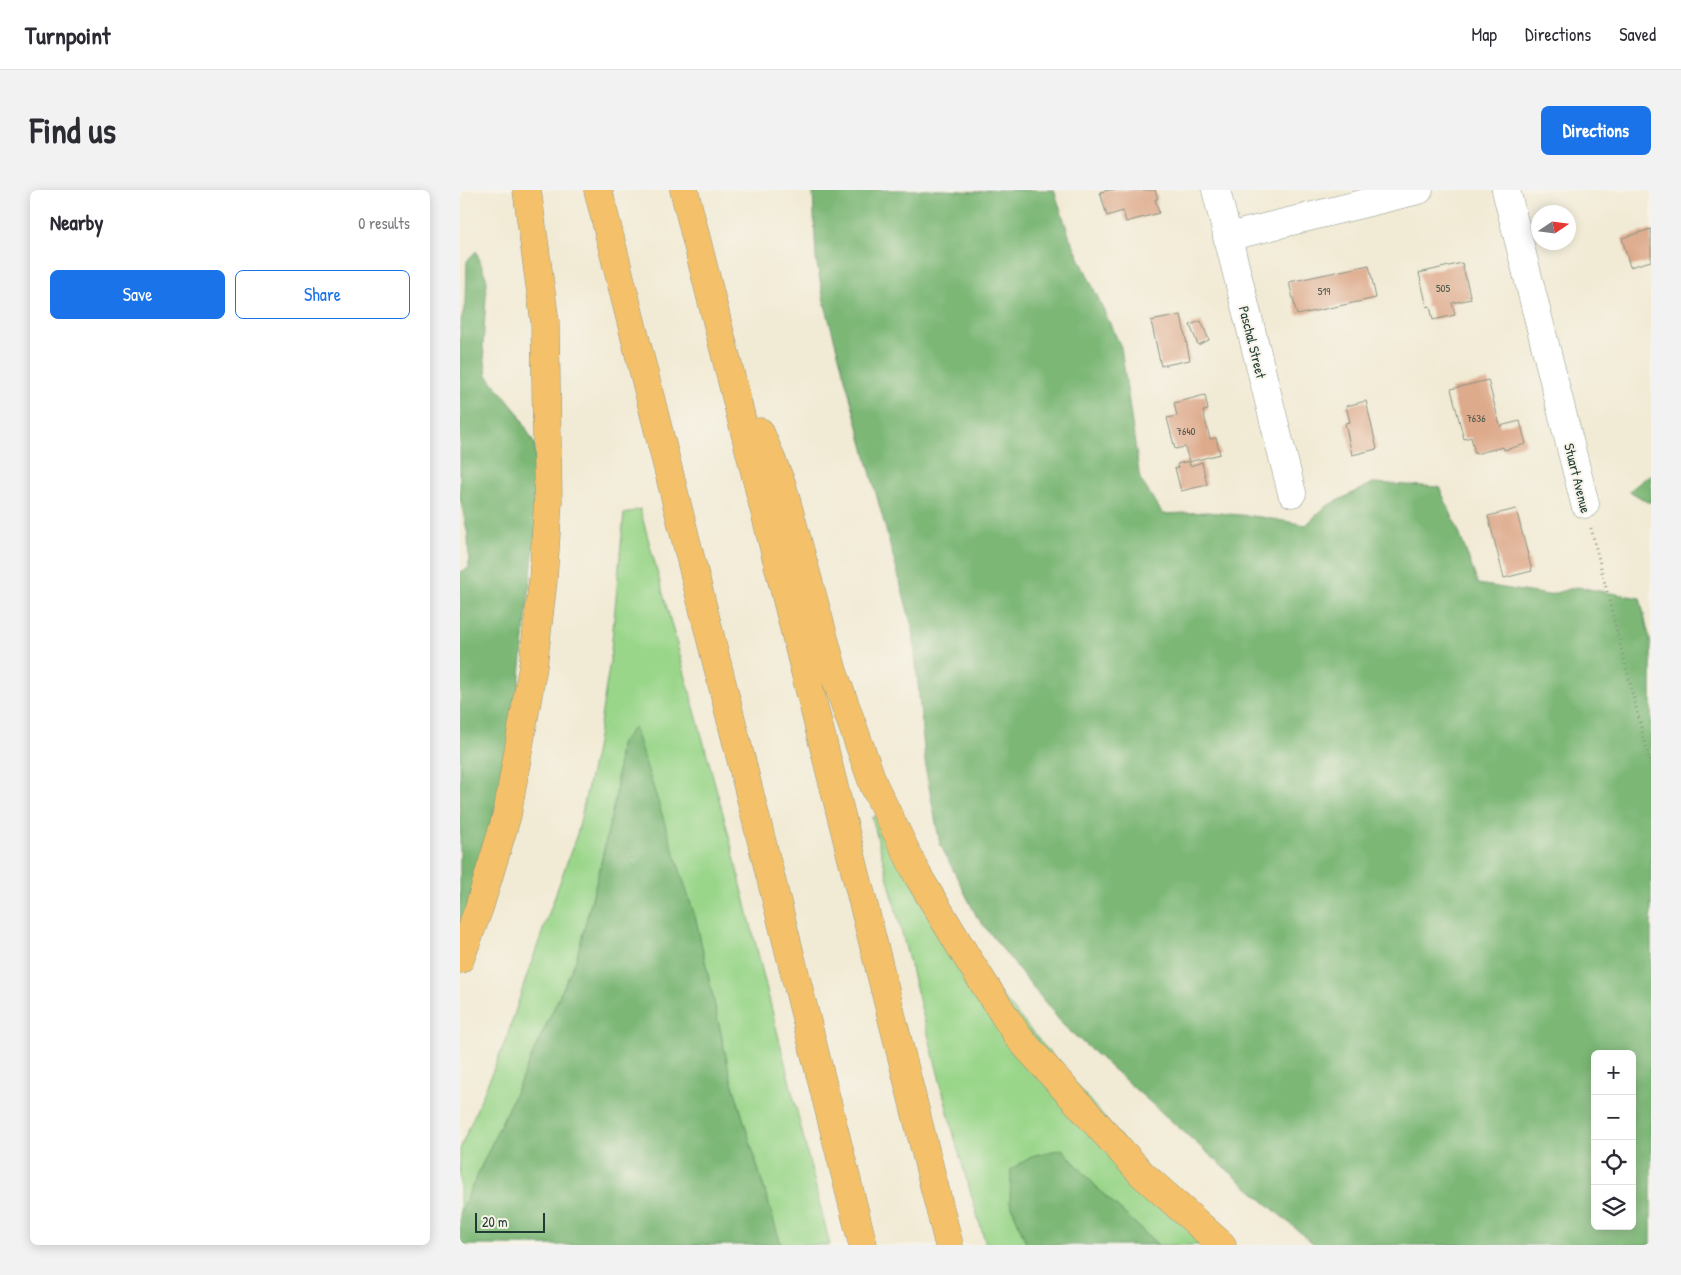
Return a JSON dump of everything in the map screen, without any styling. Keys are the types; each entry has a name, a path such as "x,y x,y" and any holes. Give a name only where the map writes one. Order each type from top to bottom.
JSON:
{"highway":[{"path":"460,959 479,908 507,816 533,666 543,580 548,502 545,322 527,190"},
{"path":"598,190 863,1245"},
{"path":"684,190 949,1245"},
{"path":"725,349 782,485 833,671 871,777 918,876 966,956 1019,1038 1142,1174 1222,1245"}],"street":[{"name":"Paschal Street","path":"1216,190 1292,493"},
{"path":"1227,237 1419,190"},
{"name":"Stuart Avenue","path":"1506,190 1585,504"}],"path":[{"name":"Stuart Avenue","path":"1585,504 1651,767"}],"green space":[{"path":"815,190 943,190 978,192 988,190 1054,190 1070,238 1121,347 1140,479 1163,514 1208,512 1261,517 1306,525 1325,507 1373,483 1439,487 1457,527 1478,584 1548,595 1577,587 1640,598 1651,644 1651,1245 1315,1245 1064,1026 977,917 940,844 926,771 913,630 824,301 816,259 813,192"},
{"path":"476,251 487,280 483,347 487,375 518,413 535,445 537,520 512,749 460,934 460,572 469,568 468,535 460,497 460,323 466,302 467,261"},
{"path":"1651,474 1651,502 1648,502 1629,491"},
{"path":"640,509 727,828 830,1245 781,1245 730,1075 696,920 620,744 616,794 600,868 576,960 460,1213 460,1149 507,1037 578,831 596,749 610,661 624,514"},
{"path":"634,727 696,920 730,1075 781,1245 460,1245 460,1213 576,960 600,868 616,794 620,744"},
{"path":"877,816 929,909 1211,1245 1158,1245 1102,1193 1062,1149 1010,1202 1027,1245 986,1245 956,1143 872,817"},
{"path":"1062,1149 1102,1193 1158,1245 1027,1245 1010,1202 1011,1169 1035,1155"}],"building":[{"path":"1110,190 1155,190 1158,199 1155,199 1159,213 1126,222 1123,211 1107,216 1100,192"},
{"path":"1651,229 1651,261 1630,267 1622,238"},
{"path":"1462,263 1471,299 1452,303 1455,315 1433,320 1430,306 1427,307 1419,273"},
{"path":"1369,265 1376,298 1297,315 1289,282"},
{"path":"1181,315 1190,360 1161,366 1151,321"},
{"path":"1201,321 1209,340 1198,345 1190,325"},
{"path":"1488,380 1500,426 1520,421 1526,444 1504,450 1503,447 1475,454 1471,437 1464,439 1451,389"},
{"path":"1205,395 1208,410 1203,411 1210,439 1216,438 1220,454 1189,462 1190,466 1202,462 1207,485 1181,491 1175,468 1178,468 1177,464 1189,461 1185,447 1175,449 1167,418 1177,416 1174,403"},
{"path":"1366,401 1377,449 1352,455 1345,423 1350,422 1346,406"},
{"path":"1516,509 1532,571 1504,578 1488,516"}]}
